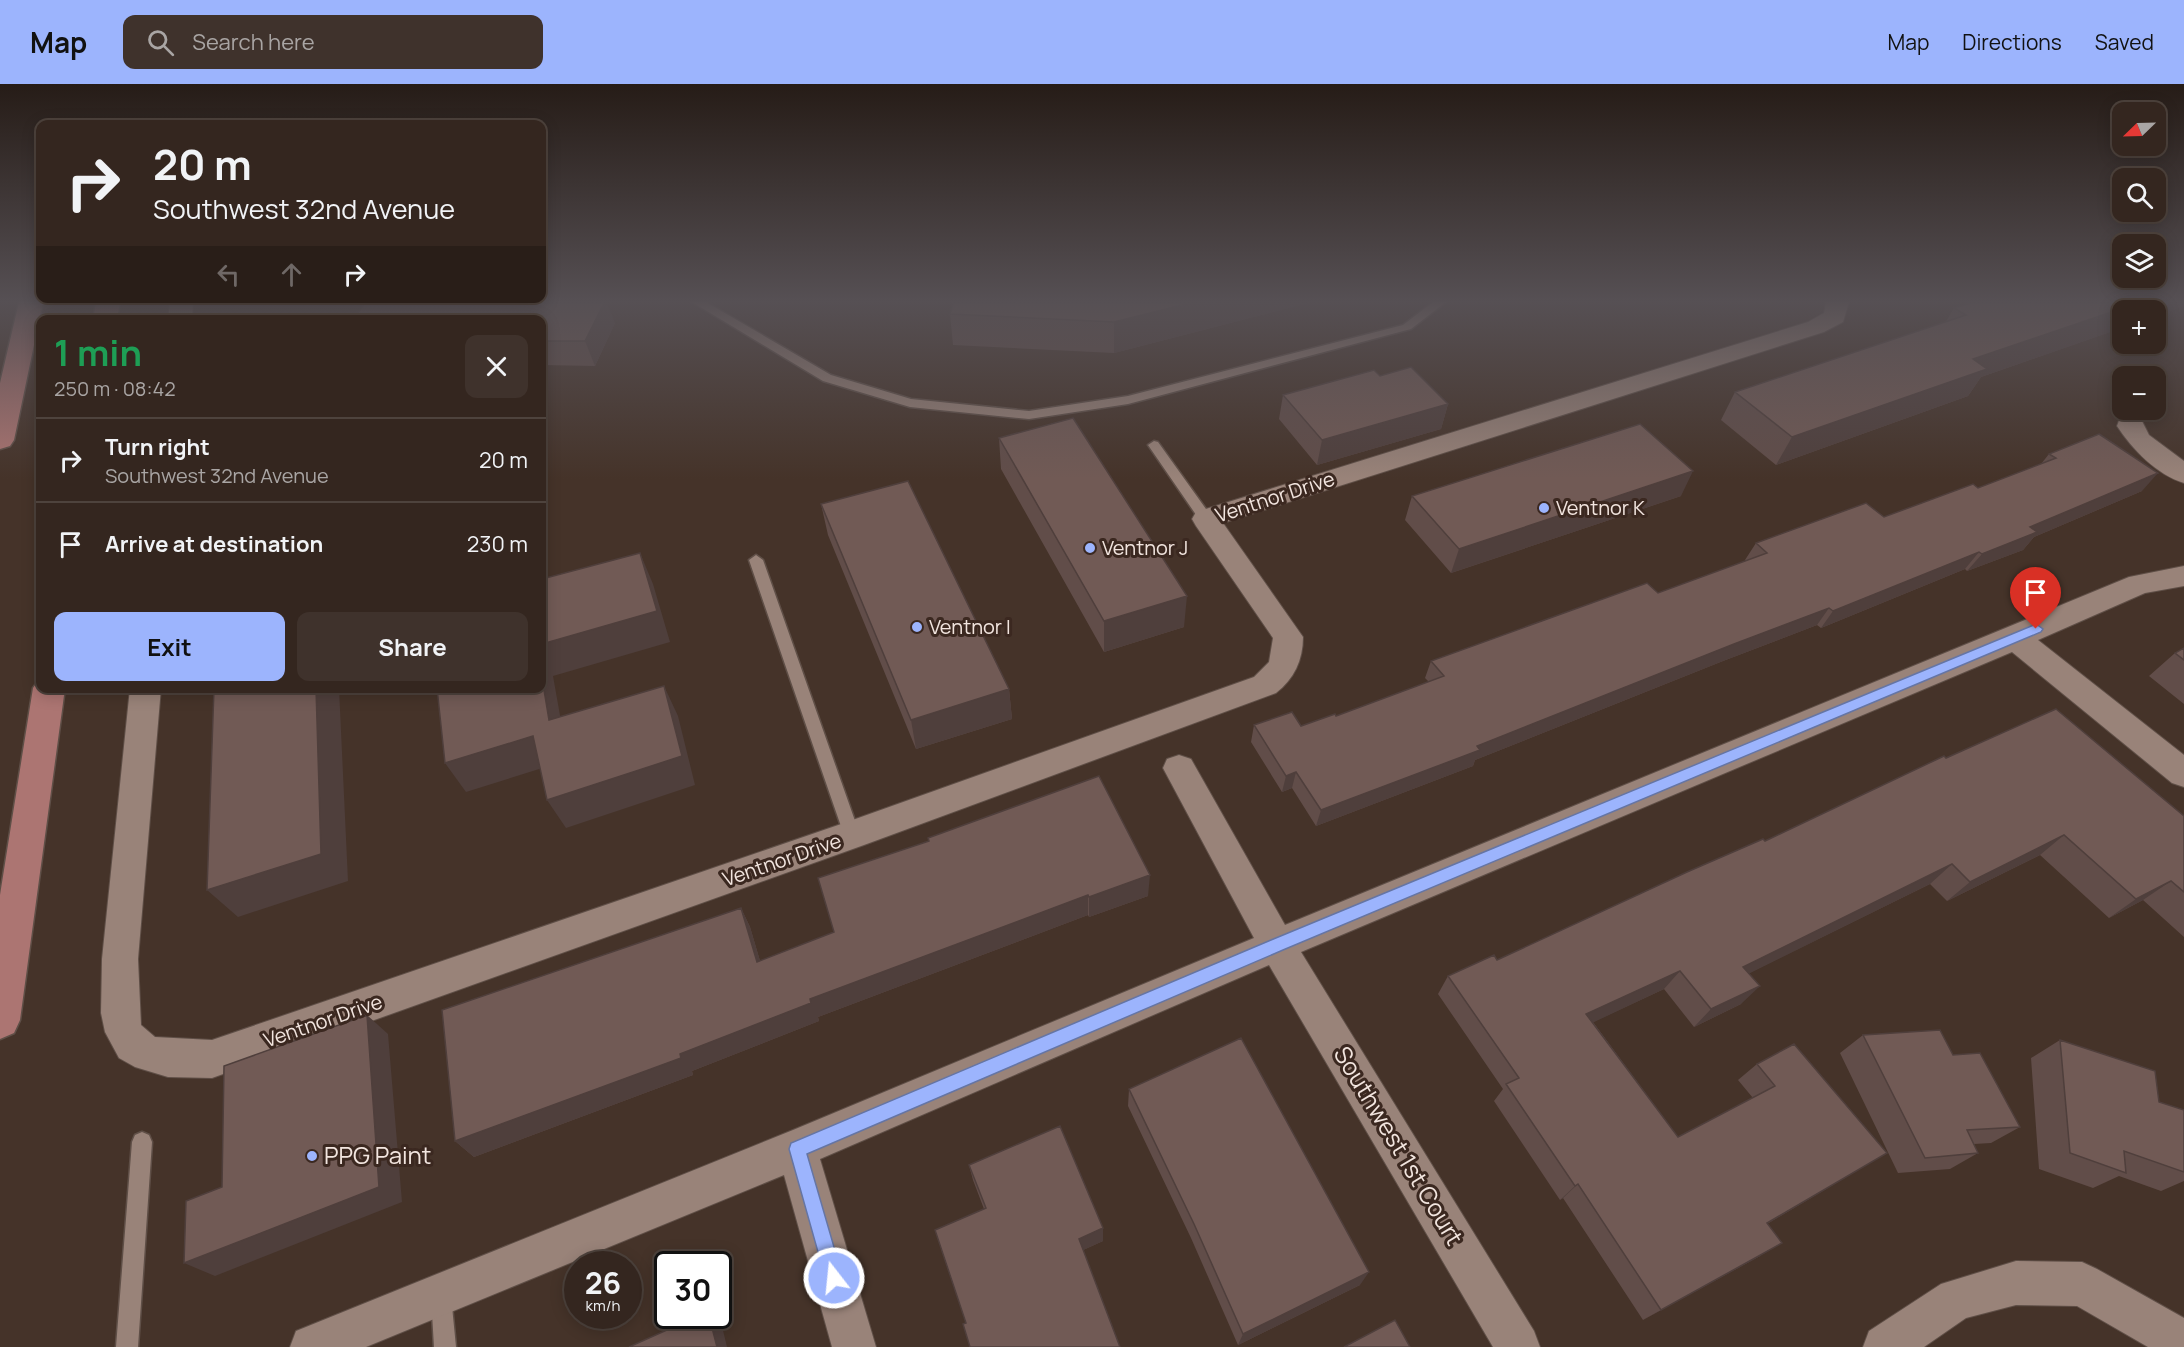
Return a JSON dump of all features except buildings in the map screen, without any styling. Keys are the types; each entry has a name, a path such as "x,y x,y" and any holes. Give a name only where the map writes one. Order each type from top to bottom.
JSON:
{"main road":[{"path":"0,440 18,361"},
{"path":"0,1020 48,693"}],"street":[{"name":"Ventnor Drive","path":"146,693 119,986 120,1013 124,1032 133,1045 149,1054 212,1059 852,835 1265,685 1276,677 1285,665 1289,651 1287,637 1206,519 1708,361"},
{"path":"2130,421 2130,426 2140,441 2184,474"},
{"path":"312,1347 797,1149 2139,584 2184,576"},
{"path":"2015,638 2184,774"},
{"name":"Southwest 1st Court","path":"1179,768 1277,945 1518,1347"},
{"path":"797,1149 854,1347"},
{"path":"1885,1347 1956,1299 2016,1283 2082,1284 2184,1343"}],"lane":[{"path":"797,361 827,378 910,403 1029,415 1128,400 1277,361"},
{"path":"1154,445 1206,519"},
{"name":"Ventnor Drive","path":"756,560 852,835"},
{"path":"127,1347 142,1142"},
{"path":"440,1295 445,1347"}],"place":[{"name":"Ventnor K","path":"1544,508"},
{"name":"Ventnor J","path":"1090,548"},
{"name":"Ventnor I","path":"917,627"},
{"name":"PPG Paint","path":"312,1156"}],"route":[{"path":"834,1278 797,1149 1277,945 2036,629"}]}
